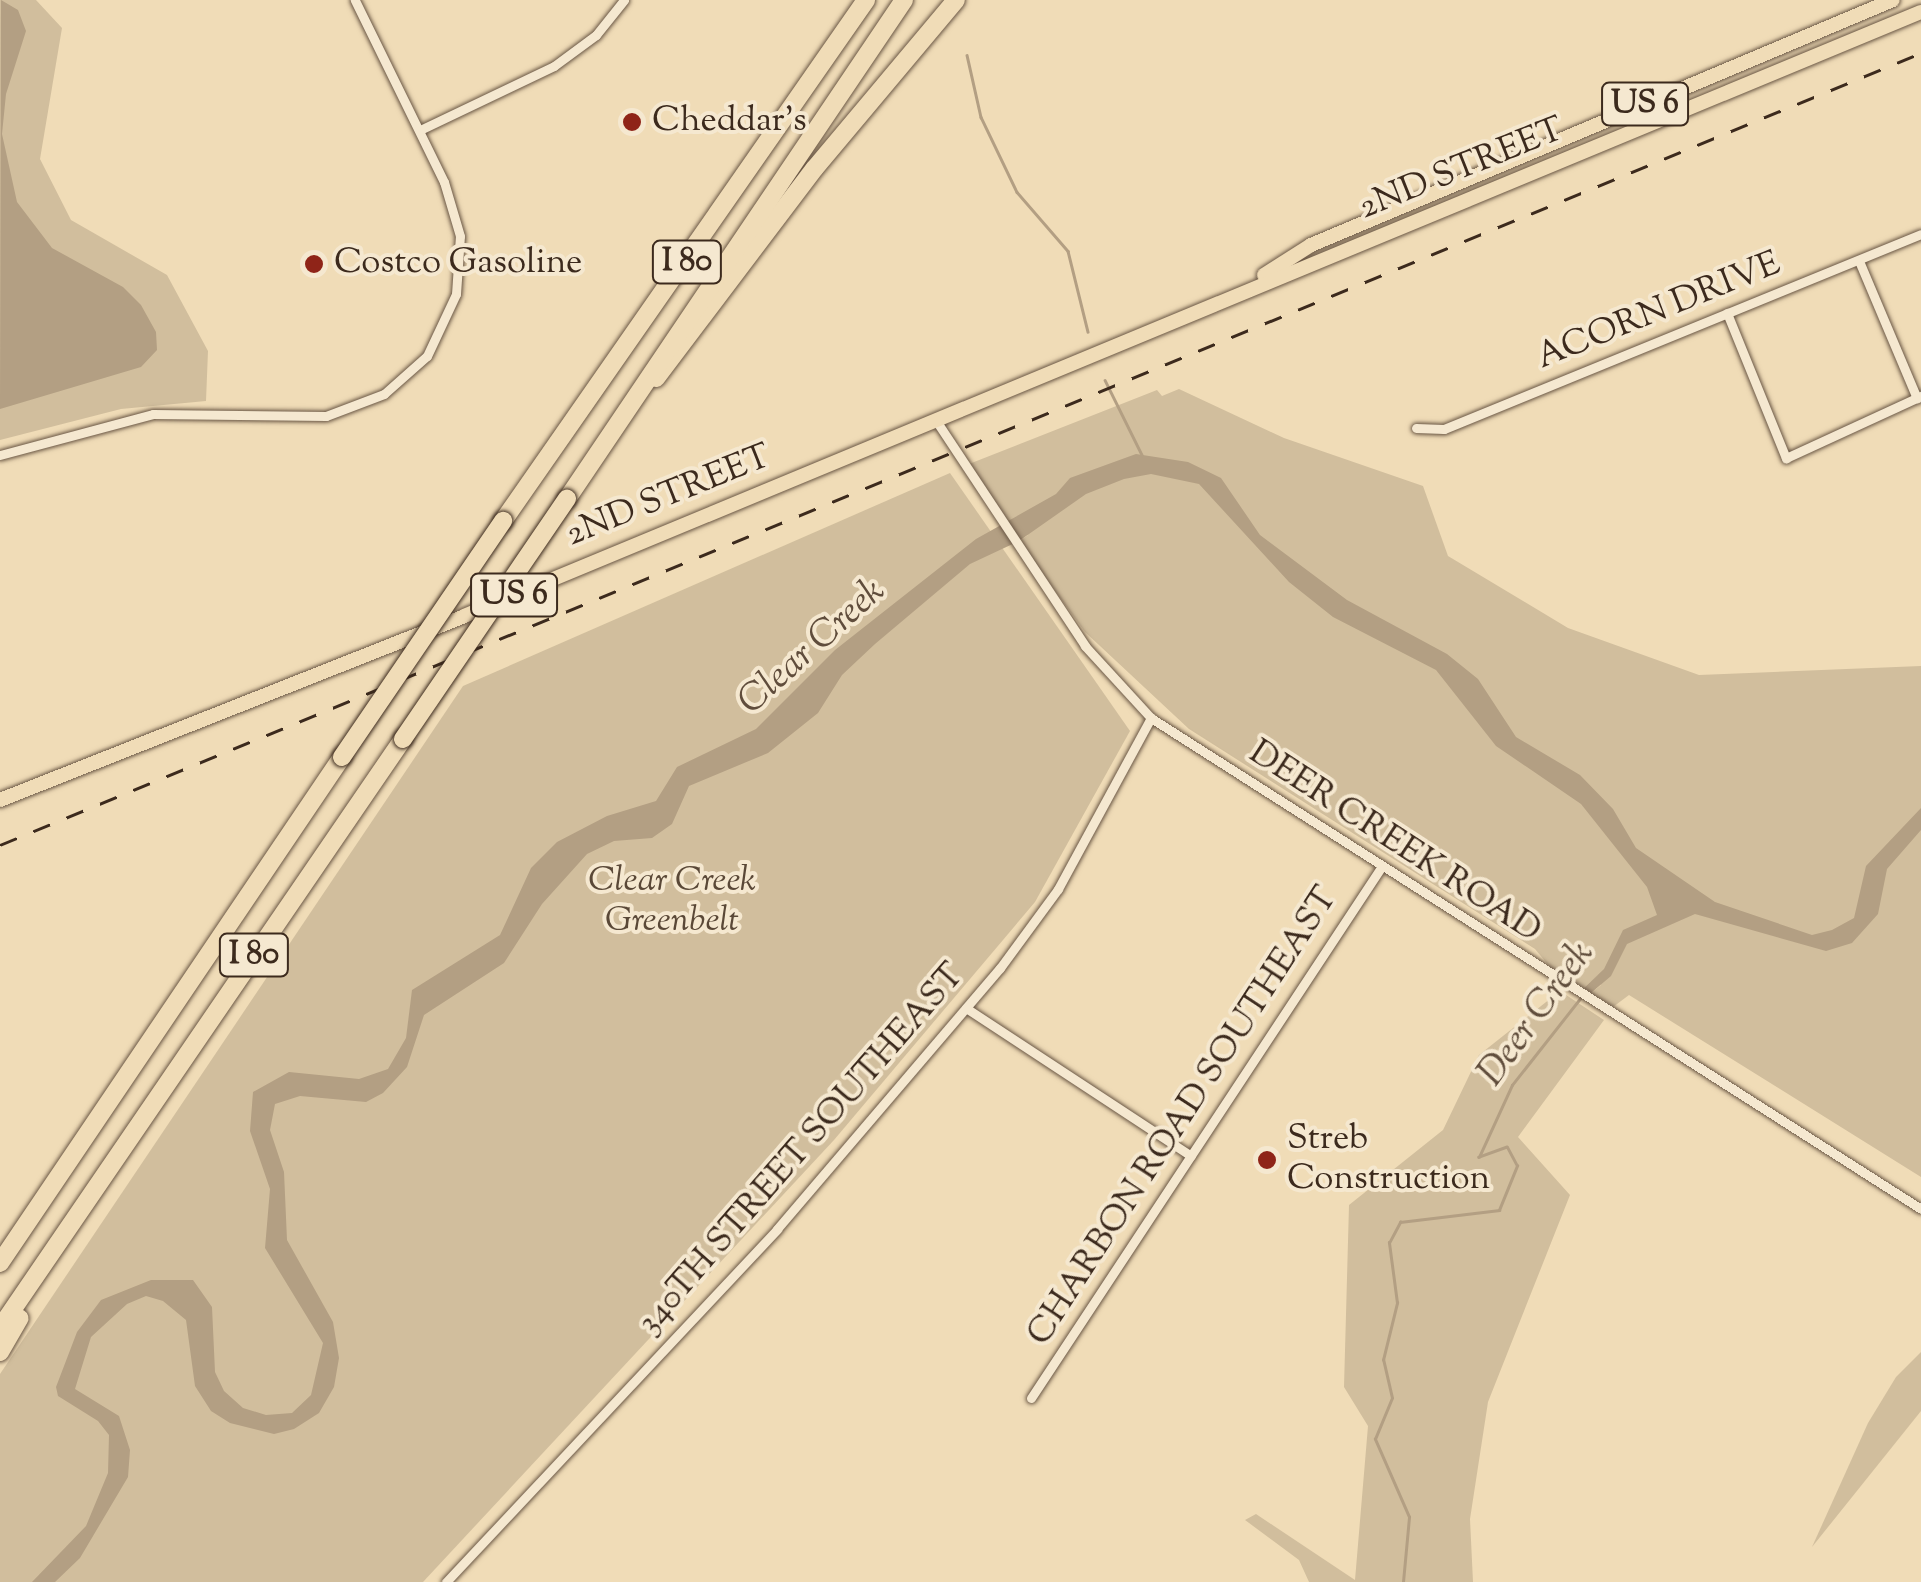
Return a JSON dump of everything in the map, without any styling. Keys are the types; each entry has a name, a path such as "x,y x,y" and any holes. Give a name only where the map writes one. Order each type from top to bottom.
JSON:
{"highway":[{"path":"778,128 854,0"},
{"name":"I 80","path":"0,1263 503,521 866,0"},
{"name":"I 80","path":"0,1328 904,0"},
{"path":"630,402 676,360 815,168 956,0"},
{"path":"0,1252 82,1142"},
{"path":"0,1352 106,1170"}],"main road":[{"name":"2ND STREET","path":"1246,286 1311,245 1893,0"},
{"name":"2ND STREET","path":"0,800 935,420 1246,286 1921,12"}],"street":[{"path":"0,455 154,414 326,416 399,383 438,338 460,274 455,213 420,130 355,0"},
{"path":"420,130 554,66 596,35 624,0"},
{"name":"ACORN DRIVE","path":"1416,428 1444,429 1921,234"},
{"path":"1727,313 1786,458 1919,397 1859,261"},
{"name":"DEER CREEK ROAD","path":"935,420 988,507 1085,646 1151,718 1564,985 1921,1209"},
{"name":"340TH STREET SOUTHEAST","path":"446,1582 777,1229 966,1008 1058,889 1151,718"},
{"name":"CHARBON ROAD SOUTHEAST","path":"1030,1398 1382,866"},
{"path":"966,1008 1191,1156"}],"green space":[{"path":"0,0 36,0 62,28 40,159 71,220 167,275 208,351 206,401 121,409 0,440"},
{"path":"1179,389 1284,438 1423,486 1448,556 1568,628 1699,675 1921,666 1921,1177 1629,995 1613,1007 1591,993 1601,985 1598,975 1584,988 1550,967 1535,949 1189,729 1085,632 1019,541 1028,535 1008,523 969,464 1157,390 1162,396"},
{"name":"Clear Creek Greenbelt","path":"950,473 1130,731 1035,902 834,1140 423,1582 0,1582 0,1374 463,686"},
{"path":"1560,991 1604,1020 1518,1137 1570,1195 1488,1402 1470,1519 1473,1582 1309,1582 1299,1560 1245,1520 1256,1514 1355,1580 1368,1426 1344,1387 1349,1205 1443,1130 1479,1055"},
{"path":"1921,1352 1921,1411 1812,1547 1868,1423 1896,1377"}],"shaded area":[{"path":"1,0 18,10 26,31 6,94 2,134 17,202 52,248 123,287 141,305 156,332 157,350 141,367 0,409"},
{"path":"1136,454 1188,462 1221,478 1260,535 1347,600 1447,654 1478,679 1516,737 1580,775 1613,809 1636,848 1715,902 1812,935 1832,930 1854,918 1866,866 1921,808 1921,830 1887,869 1878,914 1852,943 1826,951 1695,914 1627,944 1611,976 1591,993 1584,988 1604,969 1623,930 1657,915 1647,887 1581,804 1496,746 1436,670 1333,617 1289,582 1199,484 1151,474 1124,479 1086,494 1019,541 970,564 875,644 842,675 818,713 768,753 689,786 672,824 652,838 614,841 587,854 542,904 504,963 424,1015 407,1067 383,1093 366,1102 300,1096 275,1104 270,1130 284,1172 287,1240 333,1322 339,1358 334,1387 319,1413 294,1429 274,1434 230,1423 211,1411 195,1386 186,1320 163,1301 146,1296 127,1304 91,1337 75,1389 119,1416 130,1450 128,1477 80,1558 55,1582 32,1582 86,1526 108,1473 109,1435 98,1421 58,1396 56,1387 77,1332 101,1300 151,1280 193,1280 212,1307 215,1372 224,1391 243,1408 266,1415 292,1413 311,1395 323,1343 265,1248 270,1189 250,1131 253,1092 289,1072 359,1079 388,1069 406,1038 412,990 500,935 531,868 557,842 607,816 656,801 677,767 756,729 835,650 976,539 1056,494 1070,478"}],"waterway":[{"path":"967,55 981,117 1017,192 1068,251 1088,332"},
{"path":"1105,380 1142,455"},
{"name":"Deer Creek","path":"1403,1582 1409,1517 1375,1439 1392,1398 1383,1360 1397,1303 1389,1243 1400,1222 1499,1210 1517,1166 1507,1147 1479,1157 1512,1085 1582,996"}],"railway":[{"path":"0,845 1921,53"}],"place":[{"name":"Cheddar's","path":"632,122"},
{"name":"Costco Gasoline","path":"314,264"},
{"name":"Streb Construction","path":"1267,1160"}],"water label":[{"name":"Clear Creek","path":"813,648"}]}
